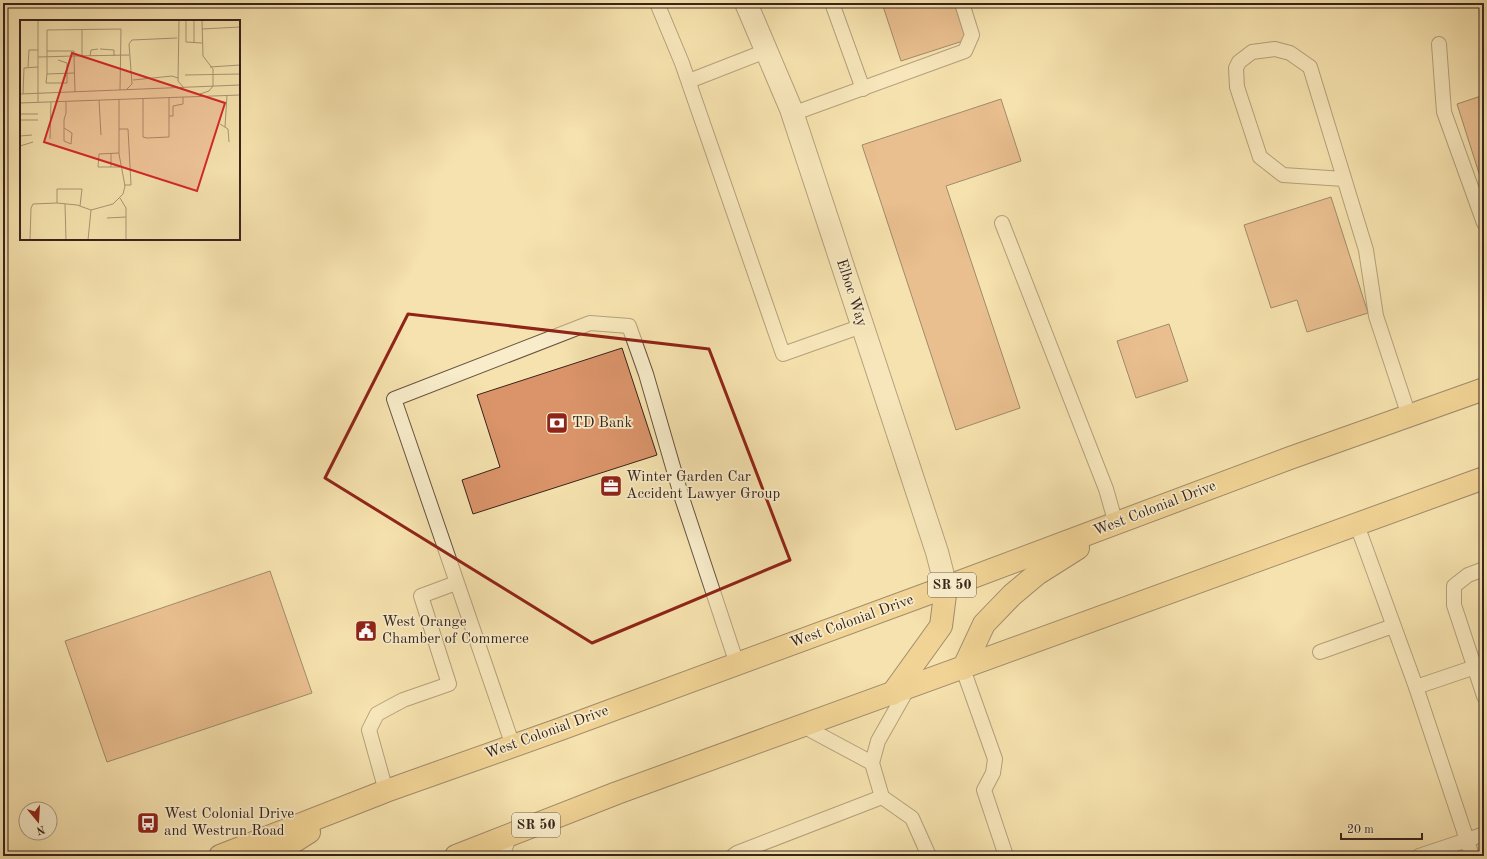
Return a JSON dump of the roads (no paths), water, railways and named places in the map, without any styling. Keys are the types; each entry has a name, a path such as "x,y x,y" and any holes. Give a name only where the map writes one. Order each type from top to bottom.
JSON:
{"highway":[{"name":"West Colonial Drive","path":"220,856 349,807 386,791 737,664 1290,458 1484,389"},
{"name":"SR 50","path":"456,856 617,794 1484,478"},
{"path":"963,669 984,624 1012,595 1037,574 1116,524"},
{"path":"900,691 941,626 946,587"},
{"path":"271,856 349,807"}],"street":[{"name":"Elboc Way","path":"746,3 792,114 937,552 946,587"}],"lane":[{"path":"658,3 688,81 783,354 862,326"},
{"path":"832,3 863,89"},
{"path":"792,114 964,51 972,35 962,3"},
{"path":"1439,44 1444,112 1484,223"},
{"path":"1344,179 1283,175 1260,157 1237,87 1236,68 1238,62 1252,52 1275,49 1290,53 1310,67 1366,250 1376,316 1409,416"},
{"path":"688,81 766,51"},
{"path":"1002,222 1103,482 1116,524"},
{"path":"513,746 394,399 590,323 629,326 646,374 682,498 737,664"},
{"path":"1357,525 1416,687 1472,856"},
{"path":"1484,569 1468,575 1454,586 1454,605 1479,665 1484,696"},
{"path":"386,791 369,730 377,714 402,700 450,684 420,596 456,583"},
{"path":"1320,652 1393,626"},
{"path":"1416,687 1479,665"},
{"path":"963,669 994,759 993,773 984,790 1006,856"},
{"path":"900,691 878,741 872,763 882,797 912,818 929,856"},
{"path":"803,726 872,763"},
{"path":"733,856 736,853 882,797"},
{"path":"1418,856 1484,834"},
{"path":"502,856 510,835"}],"place":[{"name":"TD Bank","path":"557,423"},
{"name":"Winter Garden Car Accident Lawyer Group","path":"611,486"},
{"name":"West Orange Chamber of Commerce","path":"366,631"},
{"name":"West Colonial Drive and Westrun Road","path":"148,823"}]}
